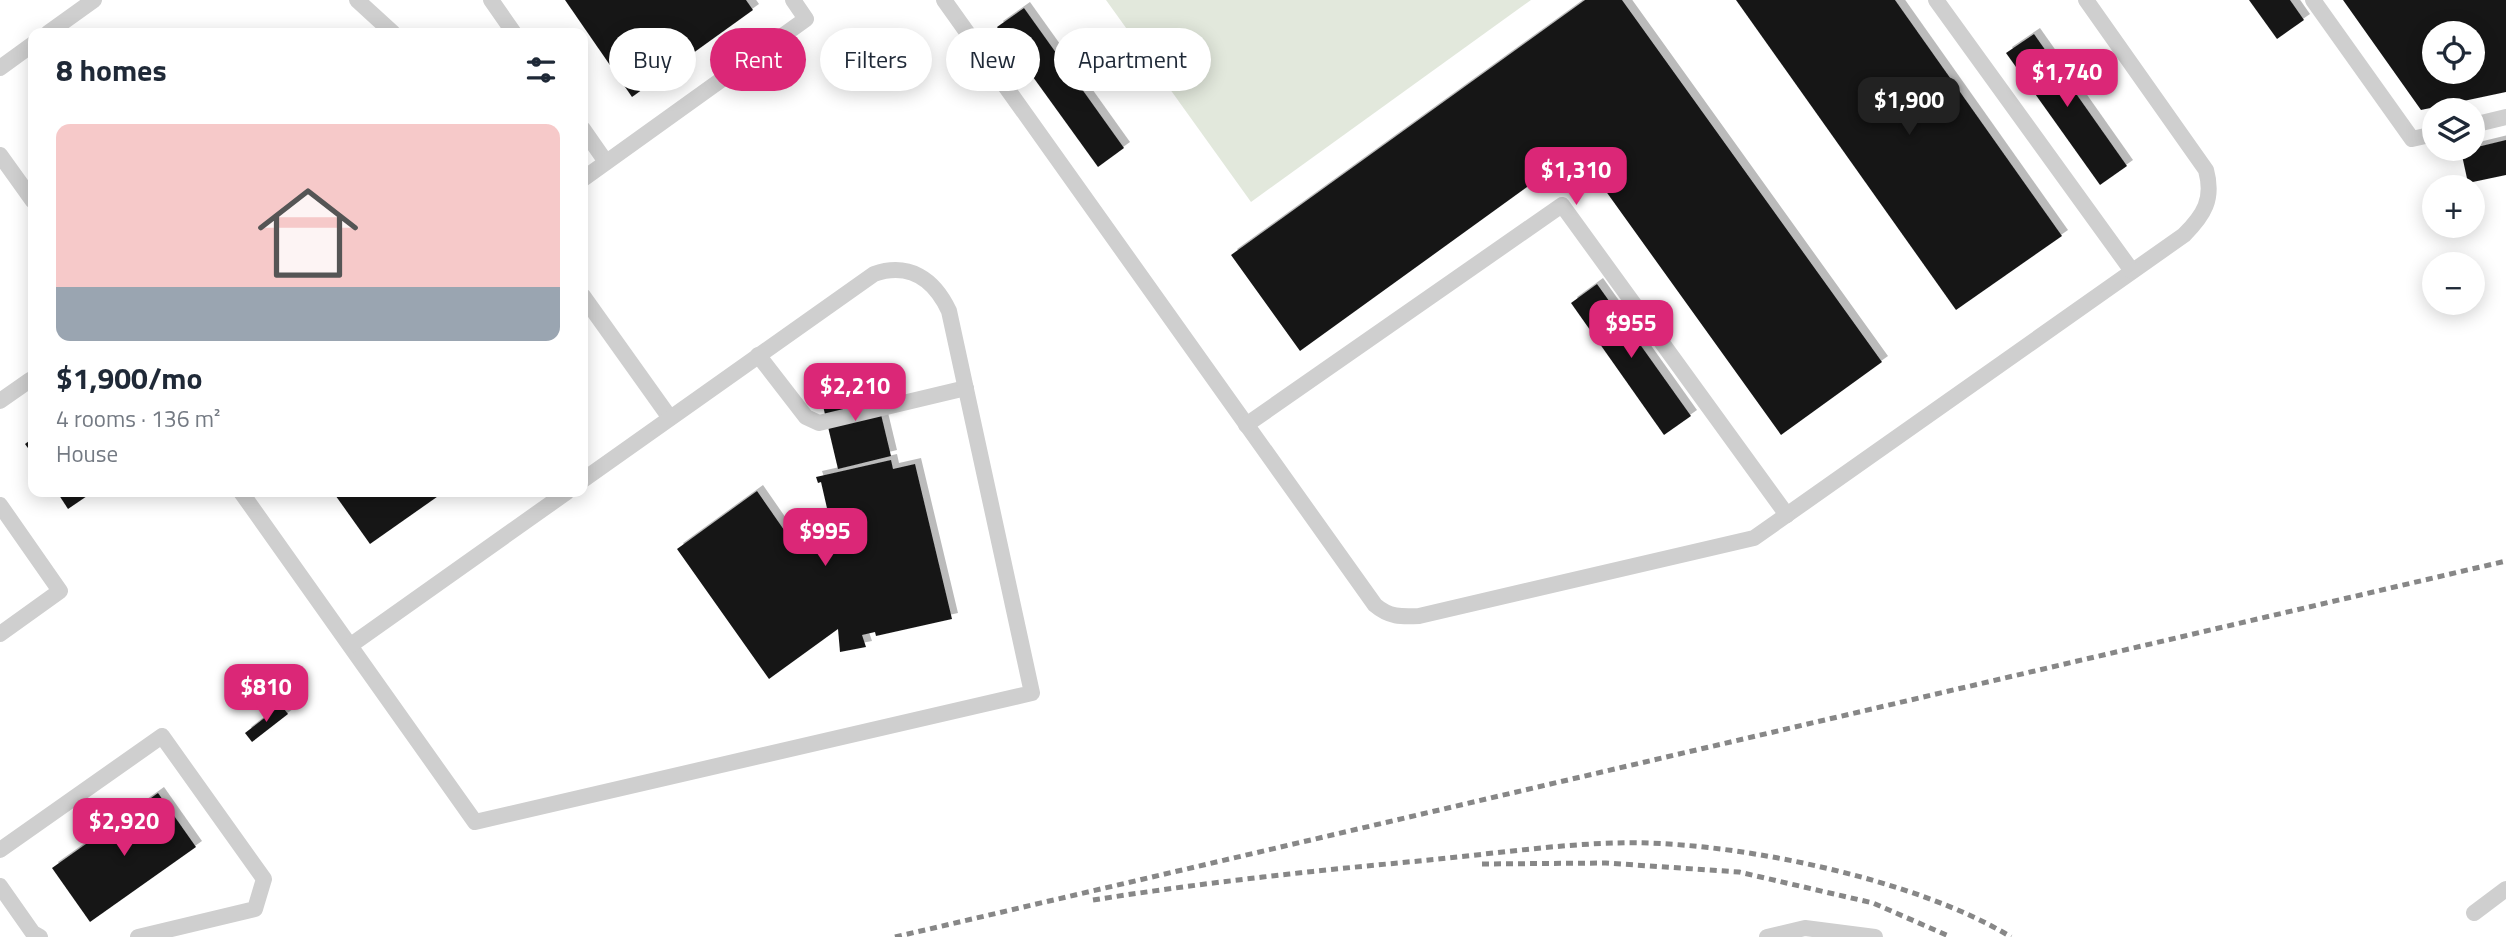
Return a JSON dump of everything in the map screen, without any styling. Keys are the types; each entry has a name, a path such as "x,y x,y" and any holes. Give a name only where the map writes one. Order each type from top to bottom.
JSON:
{"lane":[{"path":"55,28 94,0"},
{"path":"357,0 388,28"},
{"path":"491,0 511,28"},
{"path":"588,175 806,19 793,0"},
{"path":"944,0 1375,606 1385,614 1399,617 1419,616 1754,538 2132,271 2197,222 2208,205 2211,188 2206,170 2086,0"},
{"path":"1936,0 2132,271"},
{"path":"2313,0 2412,139 2422,137"},
{"path":"0,68 28,48"},
{"path":"2485,122 2506,117"},
{"path":"588,136 607,162"},
{"path":"0,155 28,194"},
{"path":"1246,425 1562,205 1787,515"},
{"path":"246,497 475,822 1032,693 949,311 940,293 909,270 890,268 874,274 588,476"},
{"path":"588,303 670,418"},
{"path":"758,355 806,417 819,423 966,388"},
{"path":"0,401 28,381"},
{"path":"351,645 560,497"},
{"path":"0,505 60,591 0,634"},
{"path":"0,850 162,736 264,879 255,909 138,937"},
{"path":"0,886 33,933 40,937"},
{"path":"2474,913 2506,889"},
{"path":"1767,937 1805,928 1875,937"}],"shaded area":[{"path":"1106,0 1531,0 1251,202 1171,91 1211,91 1211,28 1126,28"}],"building":[{"path":"565,0 746,0 753,10 728,28 710,28 710,41 696,51 696,28 609,28 609,64 588,33 588,28 584,28"},
{"path":"1585,0 1622,0 1882,362 1781,435 1577,151 1300,351 1231,255"},
{"path":"1736,0 1895,0 2062,236 1956,310"},
{"path":"2249,0 2290,0 2304,20 2277,39"},
{"path":"2343,0 2506,0 2506,92 2478,98 2422,98 2422,110"},
{"path":"1024,8 1038,28 998,28"},
{"path":"1040,30 1054,50 1054,91 1083,91 1124,148 1098,167 1040,87"},
{"path":"2034,34 2127,166 2100,185 2006,53"},
{"path":"628,91 640,91 632,97"},
{"path":"2506,140 2506,175 2485,179 2485,175 2466,175 2463,161 2485,161 2485,145"},
{"path":"1597,284 1691,416 1664,435 1571,303"},
{"path":"872,377 891,456 838,469 819,389"},
{"path":"891,460 893,469 915,464 952,619 876,636 875,632 862,635 866,647 840,652 838,629 769,679 677,549 757,491 791,540 832,530 821,482 818,483 816,477"},
{"path":"60,497 86,497 68,509"},
{"path":"337,497 437,497 370,544"},
{"path":"281,705 288,714 252,742 245,733"},
{"path":"158,793 196,847 90,922 52,868"}],"railway":[{"path":"895,937 2506,561"},
{"path":"1093,900 1256,878 1541,848 1659,843 1764,855 1873,880 1971,916 2011,937"},
{"path":"1482,864 1606,863 1739,872 1873,903 1951,937"}]}
